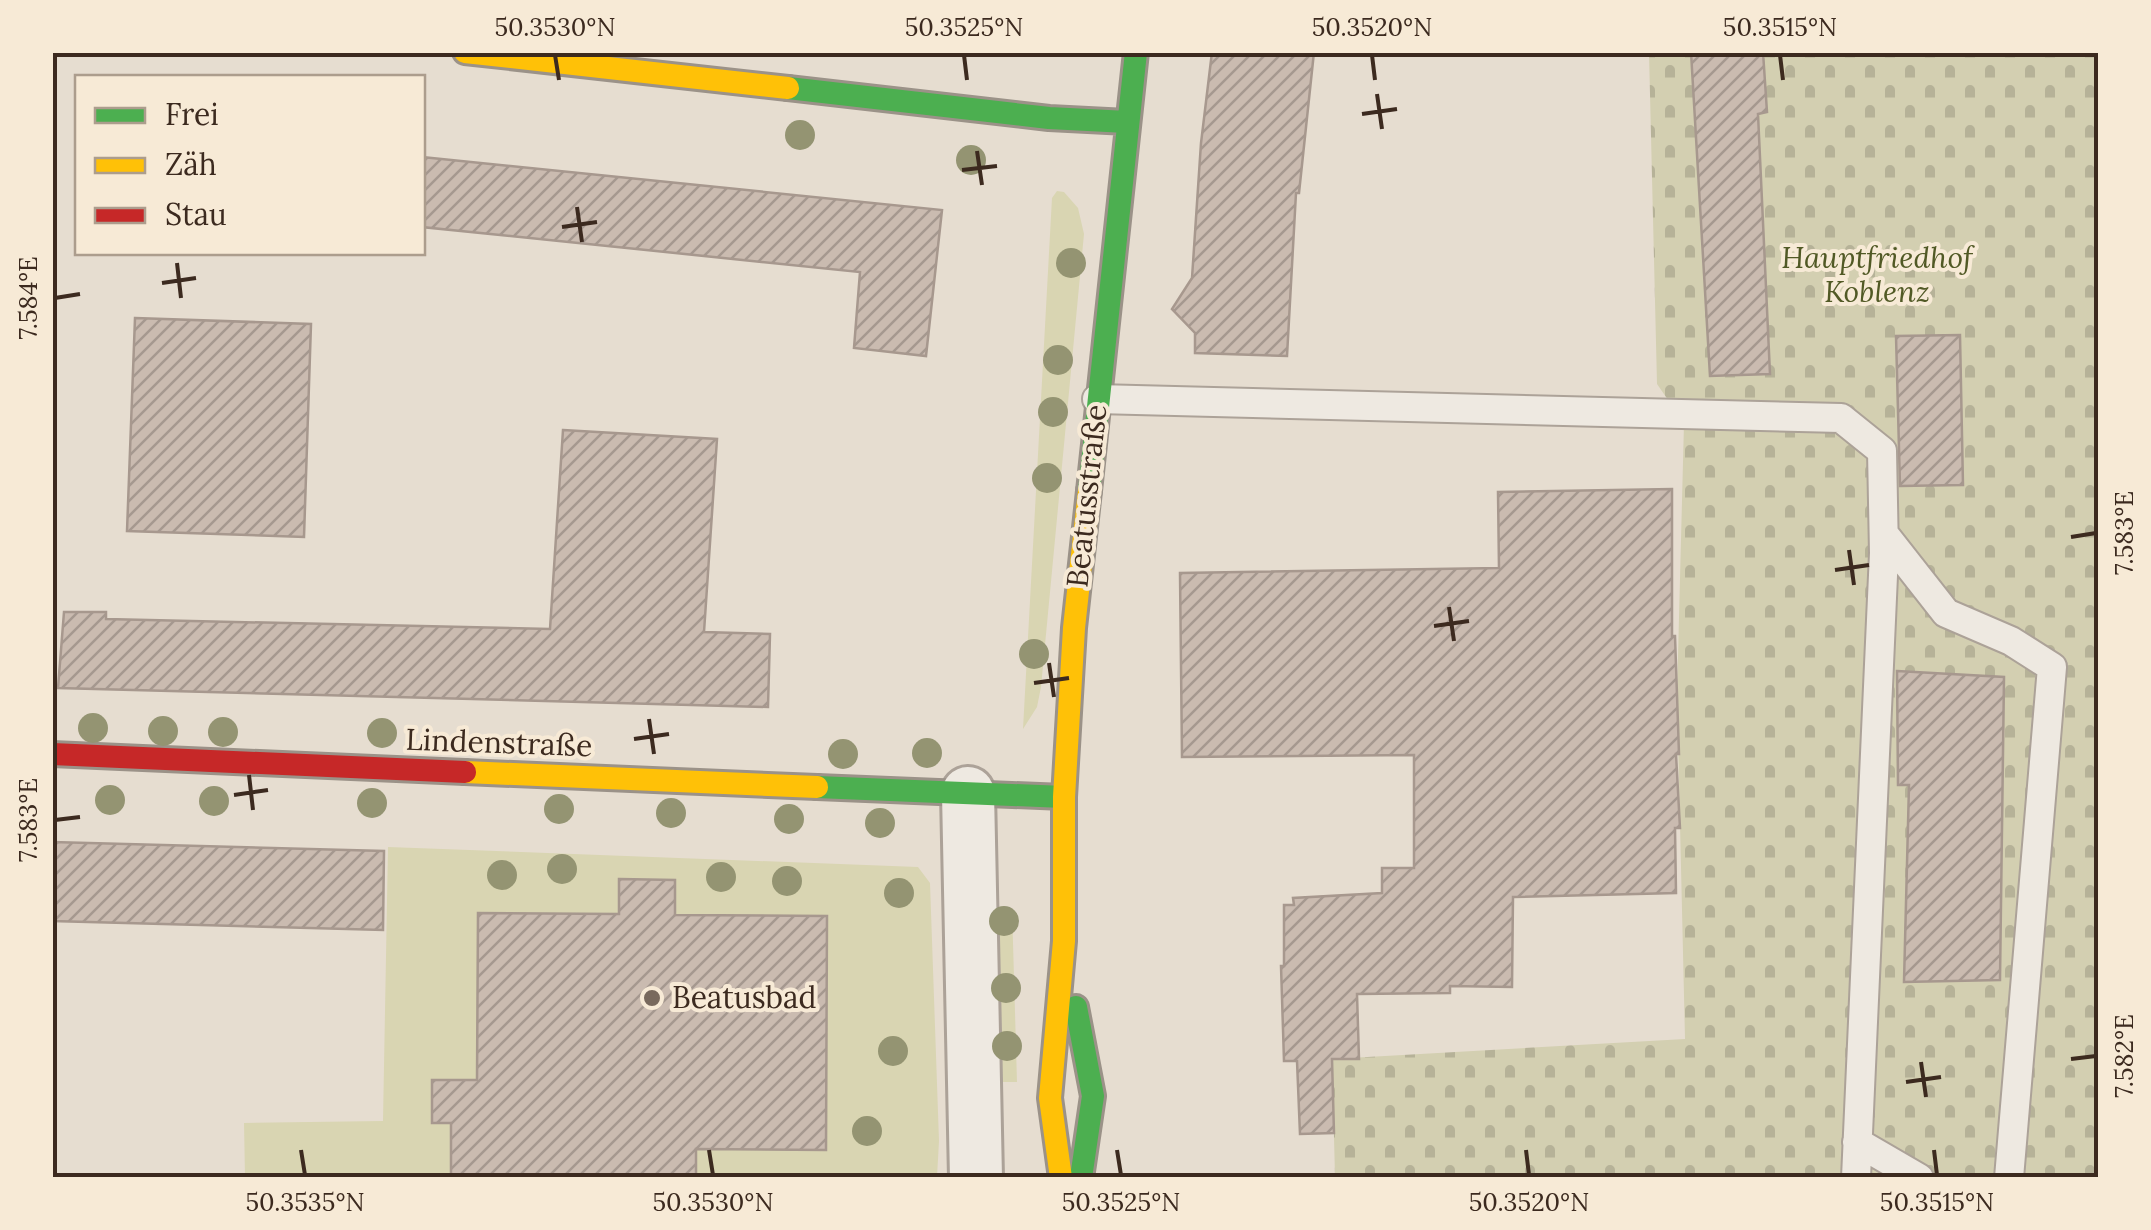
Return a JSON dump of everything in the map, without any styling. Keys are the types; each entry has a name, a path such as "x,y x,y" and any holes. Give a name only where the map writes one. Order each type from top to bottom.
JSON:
{"street":[{"path":"465,52 1049,118 1127,122"},
{"name":"Beatusstraße","path":"1061,1178 1050,1098 1064,940 1064,797 1074,628 1136,52"},
{"name":"Lindenstraße","path":"52,754 1064,797"},
{"path":"968,793 976,1178"},
{"name":"Beatusstraße","path":"1064,940 1093,1096 1081,1178"}],"lane":[{"path":"1097,398 1841,418 1882,451 1884,534 1856,1178"},
{"path":"1884,534 1946,613 2011,641 2052,668 2009,1178"},
{"path":"1858,1142 1920,1178"}],"shaded area":[{"path":"1057,191 1064,192 1078,208 1084,234 1041,687 1037,707 1023,729 1052,198"},
{"path":"388,847 918,867 930,883 937,1177 245,1177 244,1123 383,1121"},
{"path":"1012,908 1017,1082 994,1082 989,909"}],"green space":[{"name":"Hauptfriedhof Koblenz","path":"1649,53 2098,53 2098,1177 1335,1177 1332,1059 1685,1039 1677,695 1684,423 1657,384"}],"building":[{"path":"1212,52 1314,52 1296,193 1287,356 1195,353 1195,333 1172,309 1192,278"},
{"path":"1691,52 1763,52 1767,112 1758,114 1770,374 1710,376"},
{"path":"425,157 942,210 926,356 854,348 860,272 425,227"},
{"path":"135,318 311,324 304,537 127,531"},
{"path":"1960,335 1963,485 1900,486 1896,336"},
{"path":"563,430 717,439 704,632 770,634 768,707 58,688 64,612 106,612 106,619 550,629"},
{"path":"1672,489 1672,636 1680,828 1675,828 1676,893 1513,897 1512,987 1450,986 1450,993 1357,994 1359,1059 1332,1059 1334,1133 1300,1134 1297,1061 1284,1061 1284,905 1294,905 1293,898 1382,893 1382,868 1414,868 1414,755 1182,757 1180,573 1499,568 1498,492"},
{"path":"1897,671 2004,677 2000,980 1904,982 1909,785 1898,785"},
{"path":"52,842 384,851 383,930 52,921"},
{"name":"Beatusbad","path":"619,879 675,880 675,915 827,916 826,1150 696,1149 696,1178 451,1178 451,1123 432,1123 432,1080 477,1080 478,913 619,914"}],"traffic: fast":[{"path":"1089,491 1136,52"},
{"path":"788,88 1049,118 1127,122"},
{"path":"817,787 1064,797"},
{"path":"1076,1007 1093,1096 1081,1178"}],"traffic: slow":[{"path":"465,52 788,88"},
{"path":"1061,1178 1050,1098 1064,941 1064,797 1074,628 1089,491"},
{"path":"465,772 817,787"}],"traffic: jam":[{"path":"52,754 465,772"}],"place":[{"name":"Beatusbad","path":"652,998"}]}
